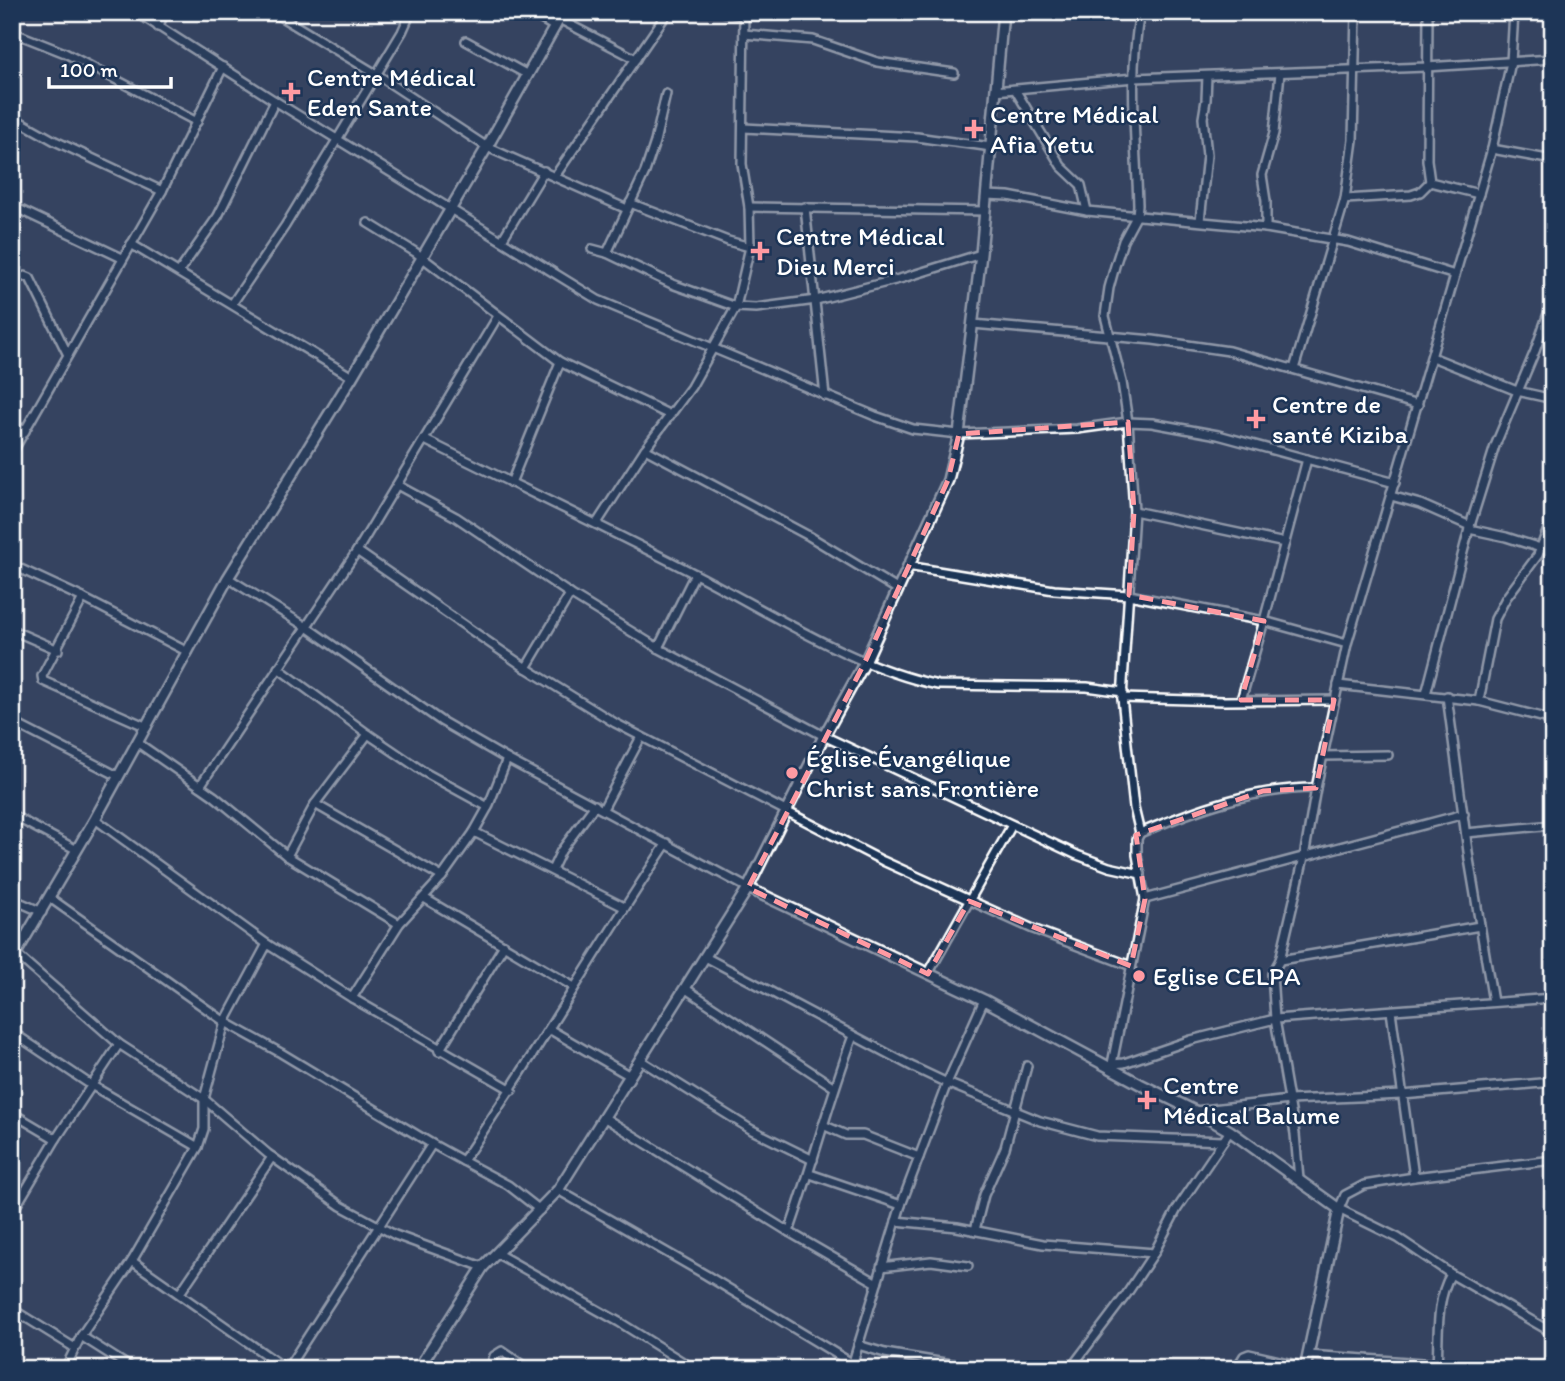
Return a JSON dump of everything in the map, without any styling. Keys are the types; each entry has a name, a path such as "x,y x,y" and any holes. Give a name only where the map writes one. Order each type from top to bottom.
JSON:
{"street":[{"path":"136,12 598,300 825,396 913,429 958,434 1077,429 1128,422 1161,425 1218,435 1395,483"},
{"path":"158,27 165,12"},
{"path":"273,12 376,74 487,147 629,206 750,247"},
{"path":"232,304 285,226 411,12"},
{"path":"529,12 559,20 636,59"},
{"path":"555,176 668,12"},
{"path":"597,523 645,449 691,387 736,307 750,247 749,207 742,164 744,14 725,12"},
{"path":"418,1369 483,1268 558,1190 707,958 748,888 864,662 948,480 958,434 973,324 1003,12"},
{"path":"1140,12 1135,39 1134,78 1137,215 1123,241 1109,288 1105,316 1122,382 1128,422 1134,511 1123,695 1133,808 1140,833"},
{"path":"1294,369 1345,199 1353,140 1356,12"},
{"path":"1428,12 1427,160 1430,181"},
{"path":"1299,1179 1300,1167 1275,1019 1272,974 1280,960 1304,857 1334,700 1348,644 1492,149 1511,62 1514,12"},
{"path":"483,1268 379,1228 341,1206 272,1157 204,1099 119,1044 14,957 138,743 228,578 352,377 559,20"},
{"path":"12,32 65,52 197,122"},
{"path":"744,34 813,40 877,62 954,73"},
{"path":"466,41 528,75"},
{"path":"995,92 1134,78 1426,67 1553,59"},
{"path":"12,453 162,191 223,67"},
{"path":"1266,228 1262,175 1275,133 1280,73"},
{"path":"1200,221 1207,155 1203,118 1207,76"},
{"path":"1016,91 1061,166 1080,184 1087,211"},
{"path":"607,253 650,159 666,94"},
{"path":"179,272 218,216 275,101"},
{"path":"12,117 162,191"},
{"path":"744,128 950,139 990,147"},
{"path":"1492,149 1553,160"},
{"path":"502,240 544,171"},
{"path":"1345,199 1411,195 1420,192 1430,181"},
{"path":"1430,181 1479,194"},
{"path":"986,195 1087,211 1266,228 1358,244 1455,275"},
{"path":"12,206 122,258"},
{"path":"749,207 985,211"},
{"path":"805,207 825,396"},
{"path":"368,223 422,258 560,362 670,415"},
{"path":"131,244 352,377"},
{"path":"592,249 607,253 672,284 736,307 756,309 816,300 903,278 981,254"},
{"path":"12,281 25,276 30,278 68,355"},
{"path":"1426,694 1469,528 1495,446 1535,351 1553,299"},
{"path":"200,786 305,626 358,551 498,317"},
{"path":"973,324 1110,335 1229,351 1418,405"},
{"path":"1432,357 1517,391 1553,398"},
{"path":"512,483 560,362"},
{"path":"12,424 25,431"},
{"path":"425,440 597,523 864,662 919,681 959,687 1076,687 1123,695 1241,700 1334,700"},
{"path":"645,449 809,536 897,589"},
{"path":"1241,700 1307,458"},
{"path":"397,485 456,517 570,594 658,648 824,736 1012,825 1109,867 1141,874"},
{"path":"1391,496 1420,504 1469,528 1541,546 1553,552"},
{"path":"1134,511 1285,543"},
{"path":"1479,701 1495,619 1506,597 1538,555 1553,516"},
{"path":"358,551 526,668 640,737 785,812 969,901 1033,929 1131,966"},
{"path":"12,565 188,652"},
{"path":"907,566 1054,590 1129,595 1264,621 1348,644"},
{"path":"658,648 695,574"},
{"path":"228,578 305,626 413,702 507,759 748,888 984,1000 1195,1111 1230,1131 1339,1209 1398,1238 1451,1273 1553,1333"},
{"path":"526,668 570,594"},
{"path":"83,598 42,676 43,681 147,727"},
{"path":"12,630 58,650"},
{"path":"278,668 424,772 488,807"},
{"path":"1338,685 1479,701 1553,720"},
{"path":"1447,696 1493,1002"},
{"path":"12,722 118,776"},
{"path":"287,856 315,804 368,734"},
{"path":"552,870 561,851 599,807 640,737"},
{"path":"138,743 200,786 287,856 399,924"},
{"path":"1323,755 1388,755"},
{"path":"352,998 399,924 442,877 474,832 488,807 507,759"},
{"path":"1112,1066 1144,899 1136,839 1140,833 1195,812 1263,791 1316,788"},
{"path":"315,804 442,877"},
{"path":"1144,899 1464,814"},
{"path":"12,816 77,850"},
{"path":"95,819 267,944 439,1051 512,1090"},
{"path":"928,974 1012,825"},
{"path":"1466,833 1552,825 1553,837"},
{"path":"474,832 624,907"},
{"path":"463,1161 512,1090 574,986 667,843"},
{"path":"50,898 225,1022 281,1052 432,1144 508,1185 540,1210"},
{"path":"424,898 574,986"},
{"path":"12,899 42,912"},
{"path":"1280,960 1480,926"},
{"path":"65,1369 82,1336 132,1261 198,1147 204,1129 204,1099 225,1022 267,944"},
{"path":"439,1051 504,944"},
{"path":"707,958 947,1083 1040,1121 1097,1136 1223,1141"},
{"path":"686,989 834,1087"},
{"path":"1112,1066 1191,1041 1275,1019 1553,998"},
{"path":"558,1190 706,1275 852,1367 901,1205 947,1083 984,1000"},
{"path":"1391,1011 1414,1177"},
{"path":"549,1029 629,1076"},
{"path":"12,1032 91,1085 198,1147"},
{"path":"789,1232 810,1174 834,1087 853,1036"},
{"path":"12,1213 56,1139 119,1044"},
{"path":"640,1060 752,1130 813,1160"},
{"path":"975,1230 984,1195 1005,1148 1027,1066"},
{"path":"1195,1111 1289,1100 1402,1095 1553,1082"},
{"path":"12,1113 56,1139"},
{"path":"605,1118 877,1283"},
{"path":"823,1125 846,1135 863,1135 919,1157"},
{"path":"1070,1369 1126,1295 1154,1252 1177,1209 1230,1131"},
{"path":"132,1261 287,1369 432,1144"},
{"path":"180,1293 272,1157"},
{"path":"1236,1369 1244,1356 1249,1354 1305,1368 1339,1209 1345,1195 1364,1185 1553,1160"},
{"path":"810,1174 901,1205"},
{"path":"12,1193 22,1199"},
{"path":"896,1221 975,1230 1043,1244 1154,1252"},
{"path":"496,1253 619,1322 694,1369"},
{"path":"881,1267 931,1261 968,1266"},
{"path":"1308,1355 1437,1367 1441,1298 1451,1273"},
{"path":"12,1309 75,1348"},
{"path":"82,1336 133,1369"},
{"path":"858,1345 885,1353 981,1369"},
{"path":"490,1369 494,1356 502,1351 528,1369"}],"highlighted area":[{"path":"1128,422 1134,511 1129,595 1264,621 1241,700 1334,700 1316,788 1263,791 1136,835 1145,899 1131,966 969,901 928,974 748,888 865,662 948,480 959,434"}],"place":[{"name":"Centre Médical Eden Sante","path":"291,92"},
{"name":"Centre Médical Afia Yetu","path":"974,129"},
{"name":"Centre Médical Dieu Merci","path":"760,251"},
{"name":"Centre de santé Kiziba","path":"1256,419"},
{"name":"Église Évangélique Christ sans Frontière","path":"792,773"},
{"name":"Eglise CELPA","path":"1139,976"},
{"name":"Centre Médical Balume","path":"1147,1100"}]}
